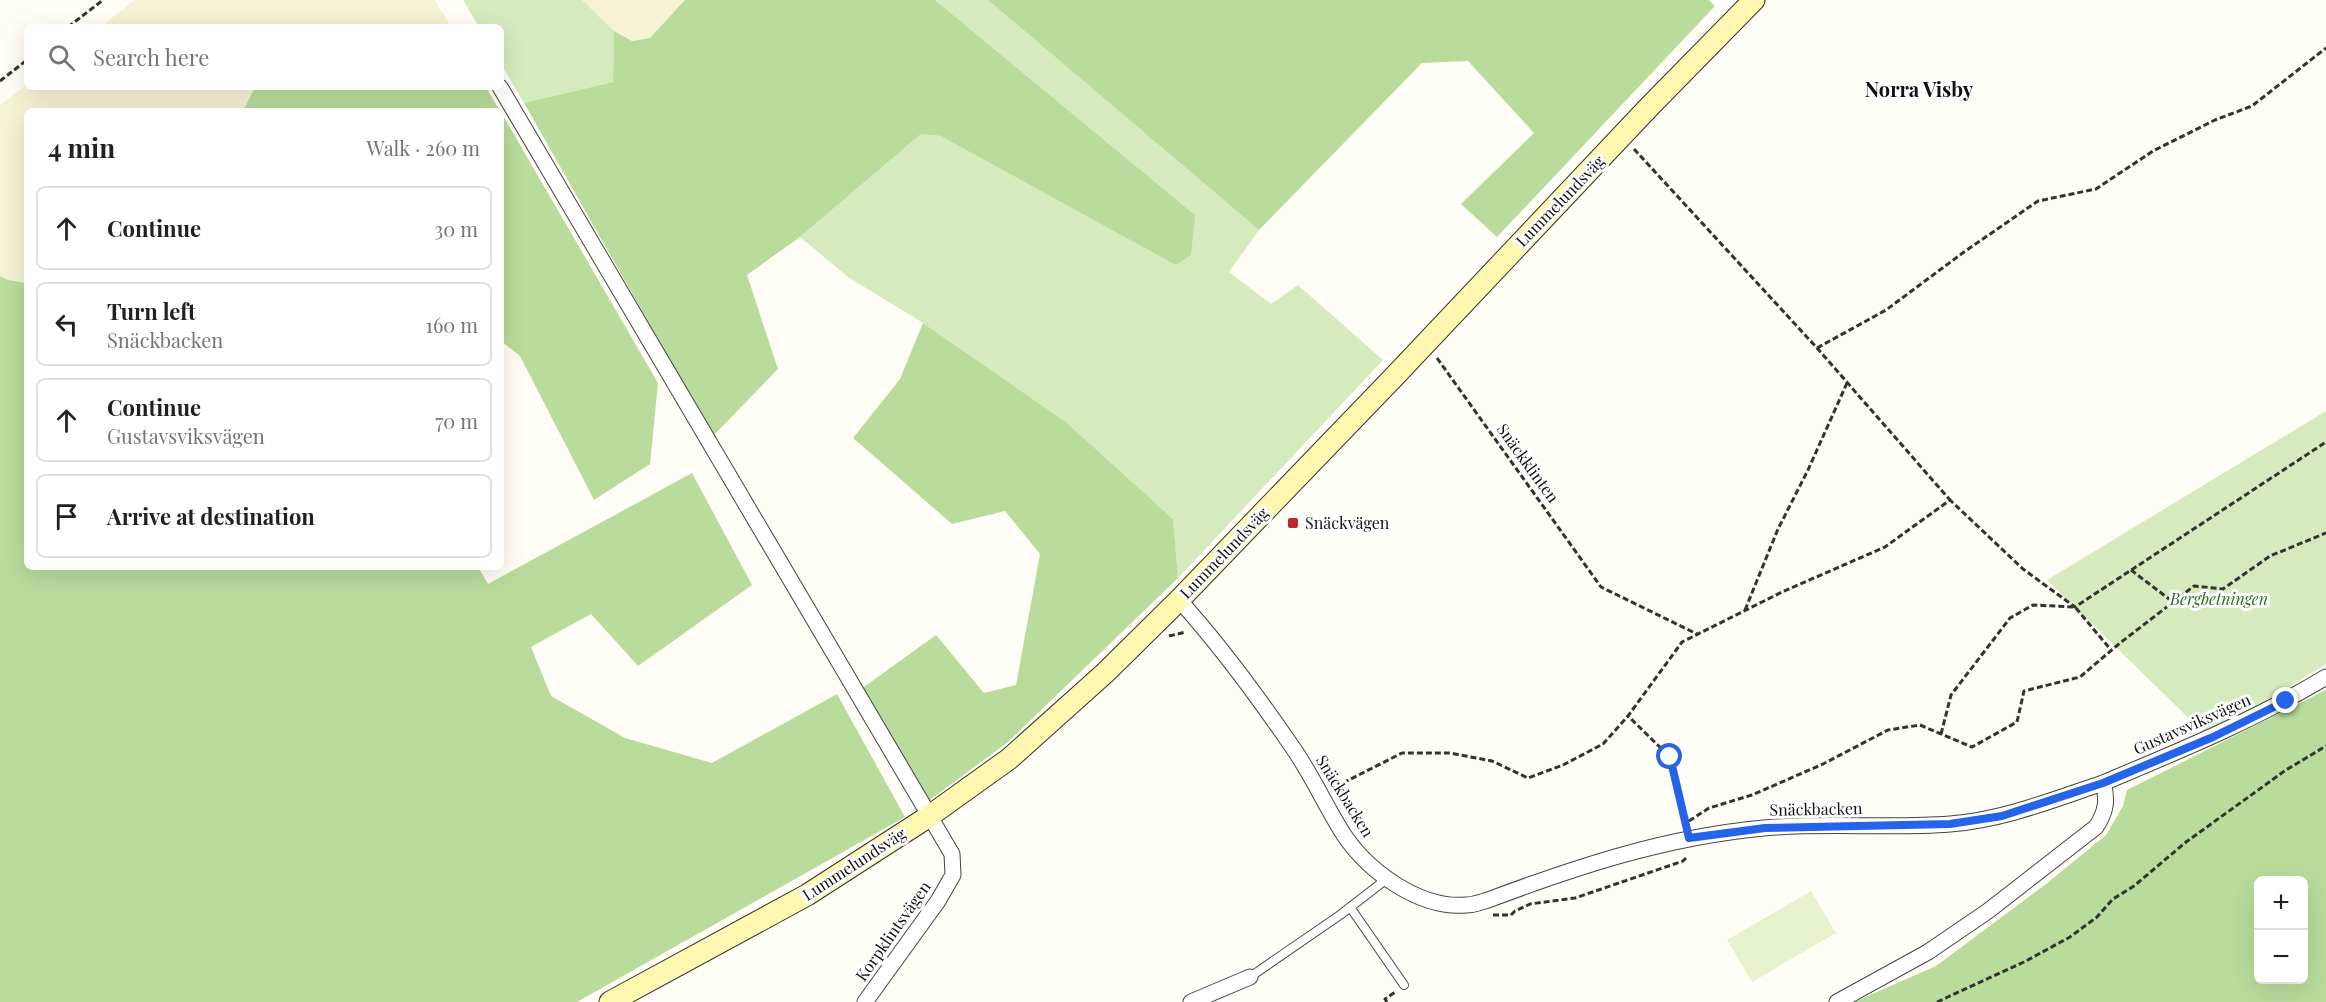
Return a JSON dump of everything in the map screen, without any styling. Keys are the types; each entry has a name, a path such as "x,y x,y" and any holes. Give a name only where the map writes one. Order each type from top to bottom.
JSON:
{"main road":[{"name":"Lummelundsväg","path":"610,1002 807,895 928,816 1009,759 1105,673 1179,600 1754,0"}],"street":[{"name":"Korpklintsvägen","path":"502,90 952,854 953,875 938,901 871,998"},
{"name":"Snäckbacken","path":"1179,600 1246,682 1295,751 1345,836 1366,861 1388,878 1427,899 1447,904 1467,905 1488,900 1688,832 1950,824 2002,816 2103,783"},
{"name":"Gustavsviksvägen","path":"2103,783 2213,737 2286,701 2326,677"},
{"path":"1837,1002 1936,946 1988,911 2096,827 2105,808 2107,796 2103,783"},
{"path":"1191,1002 1250,976"}],"lane":[{"path":"1250,976 1350,908 1388,878"},
{"path":"1350,908 1404,985"}],"path":[{"path":"72,24 103,0"},
{"path":"1817,348 1886,310 2038,201 2096,189 2154,151 2216,120 2252,106 2326,48"},
{"path":"0,81 24,62"},
{"path":"1631,146 1817,348 1950,500 2023,569 2075,607 2111,650"},
{"name":"Snäckklinten","path":"1434,354 1602,587 1697,634"},
{"path":"1745,610 1778,529 1808,470 1847,383"},
{"path":"1941,734 1951,695 2010,618 2033,605 2075,607 2326,442"},
{"path":"1320,794 1402,753 1450,753 1492,761 1528,778 1563,765 1603,744 1628,716 1682,642 1745,610 1885,547 1950,500"},
{"path":"1688,832 1709,808 1752,795 1823,764 1888,730 1920,725 1972,747 2017,722 2025,691 2080,677 2194,586 2223,589 2270,556 2326,532"},
{"path":"2131,570 2173,602"},
{"path":"1628,716 1670,757 1688,832"},
{"path":"1937,1002 2024,962 2070,937 2097,917 2113,899 2134,886 2186,842 2286,770 2326,746"}],"shaded area":[{"path":"135,0 435,0 449,24 104,24"},
{"path":"582,0 685,0 650,38 632,41 614,31"},
{"path":"24,86 24,90 254,90 244,108 24,108 24,283 0,276 0,105"}],"green space":[{"path":"463,0 582,0 614,31 613,82 524,103 504,69 504,24 477,24"},
{"path":"685,0 935,0 1195,215 1191,255 1176,265 941,136 921,134 800,237 747,275 778,369 714,435 524,103 613,82 614,31 632,41 650,38"},
{"path":"935,0 988,0 1259,230 1229,272 1271,304 1298,285 1383,360 1178,578 1173,519 1066,422 923,323 848,277 800,237 921,134 941,136 1195,215"},
{"path":"988,0 1709,0 1715,6 1497,237 1461,204 1534,133 1468,61 1422,63 1259,230"},
{"path":"254,90 488,90 498,108 244,108"},
{"path":"504,117 658,383 650,464 594,500 520,356 504,343"},
{"path":"0,276 24,283 24,570 480,570 488,584 692,473 752,585 638,666 591,614 531,647 551,696 625,738 712,763 837,694 905,817 577,1002 0,1002"},
{"path":"923,323 1066,422 1173,519 1178,578 1008,742 923,805 857,692 936,635 984,693 1016,685 1040,554 1005,511 952,524 853,438 900,379"},
{"name":"Bergbetningen","path":"2326,411 2326,664 2283,691 2204,733 2047,580"},
{"path":"2326,690 2326,1002 1854,1002 1936,966 2046,884 2106,835 2123,806 2127,790"},
{"path":"1811,891 1836,933 1752,982 1727,940"}],"place":[{"name":"Snäckvägen","path":"1293,523"}],"district":[{"name":"Norra Visby","path":"1919,90"}],"route":[{"path":"1670,757 1689,838 1765,828 1950,824 2002,816 2103,783 2213,737 2286,701"}]}
